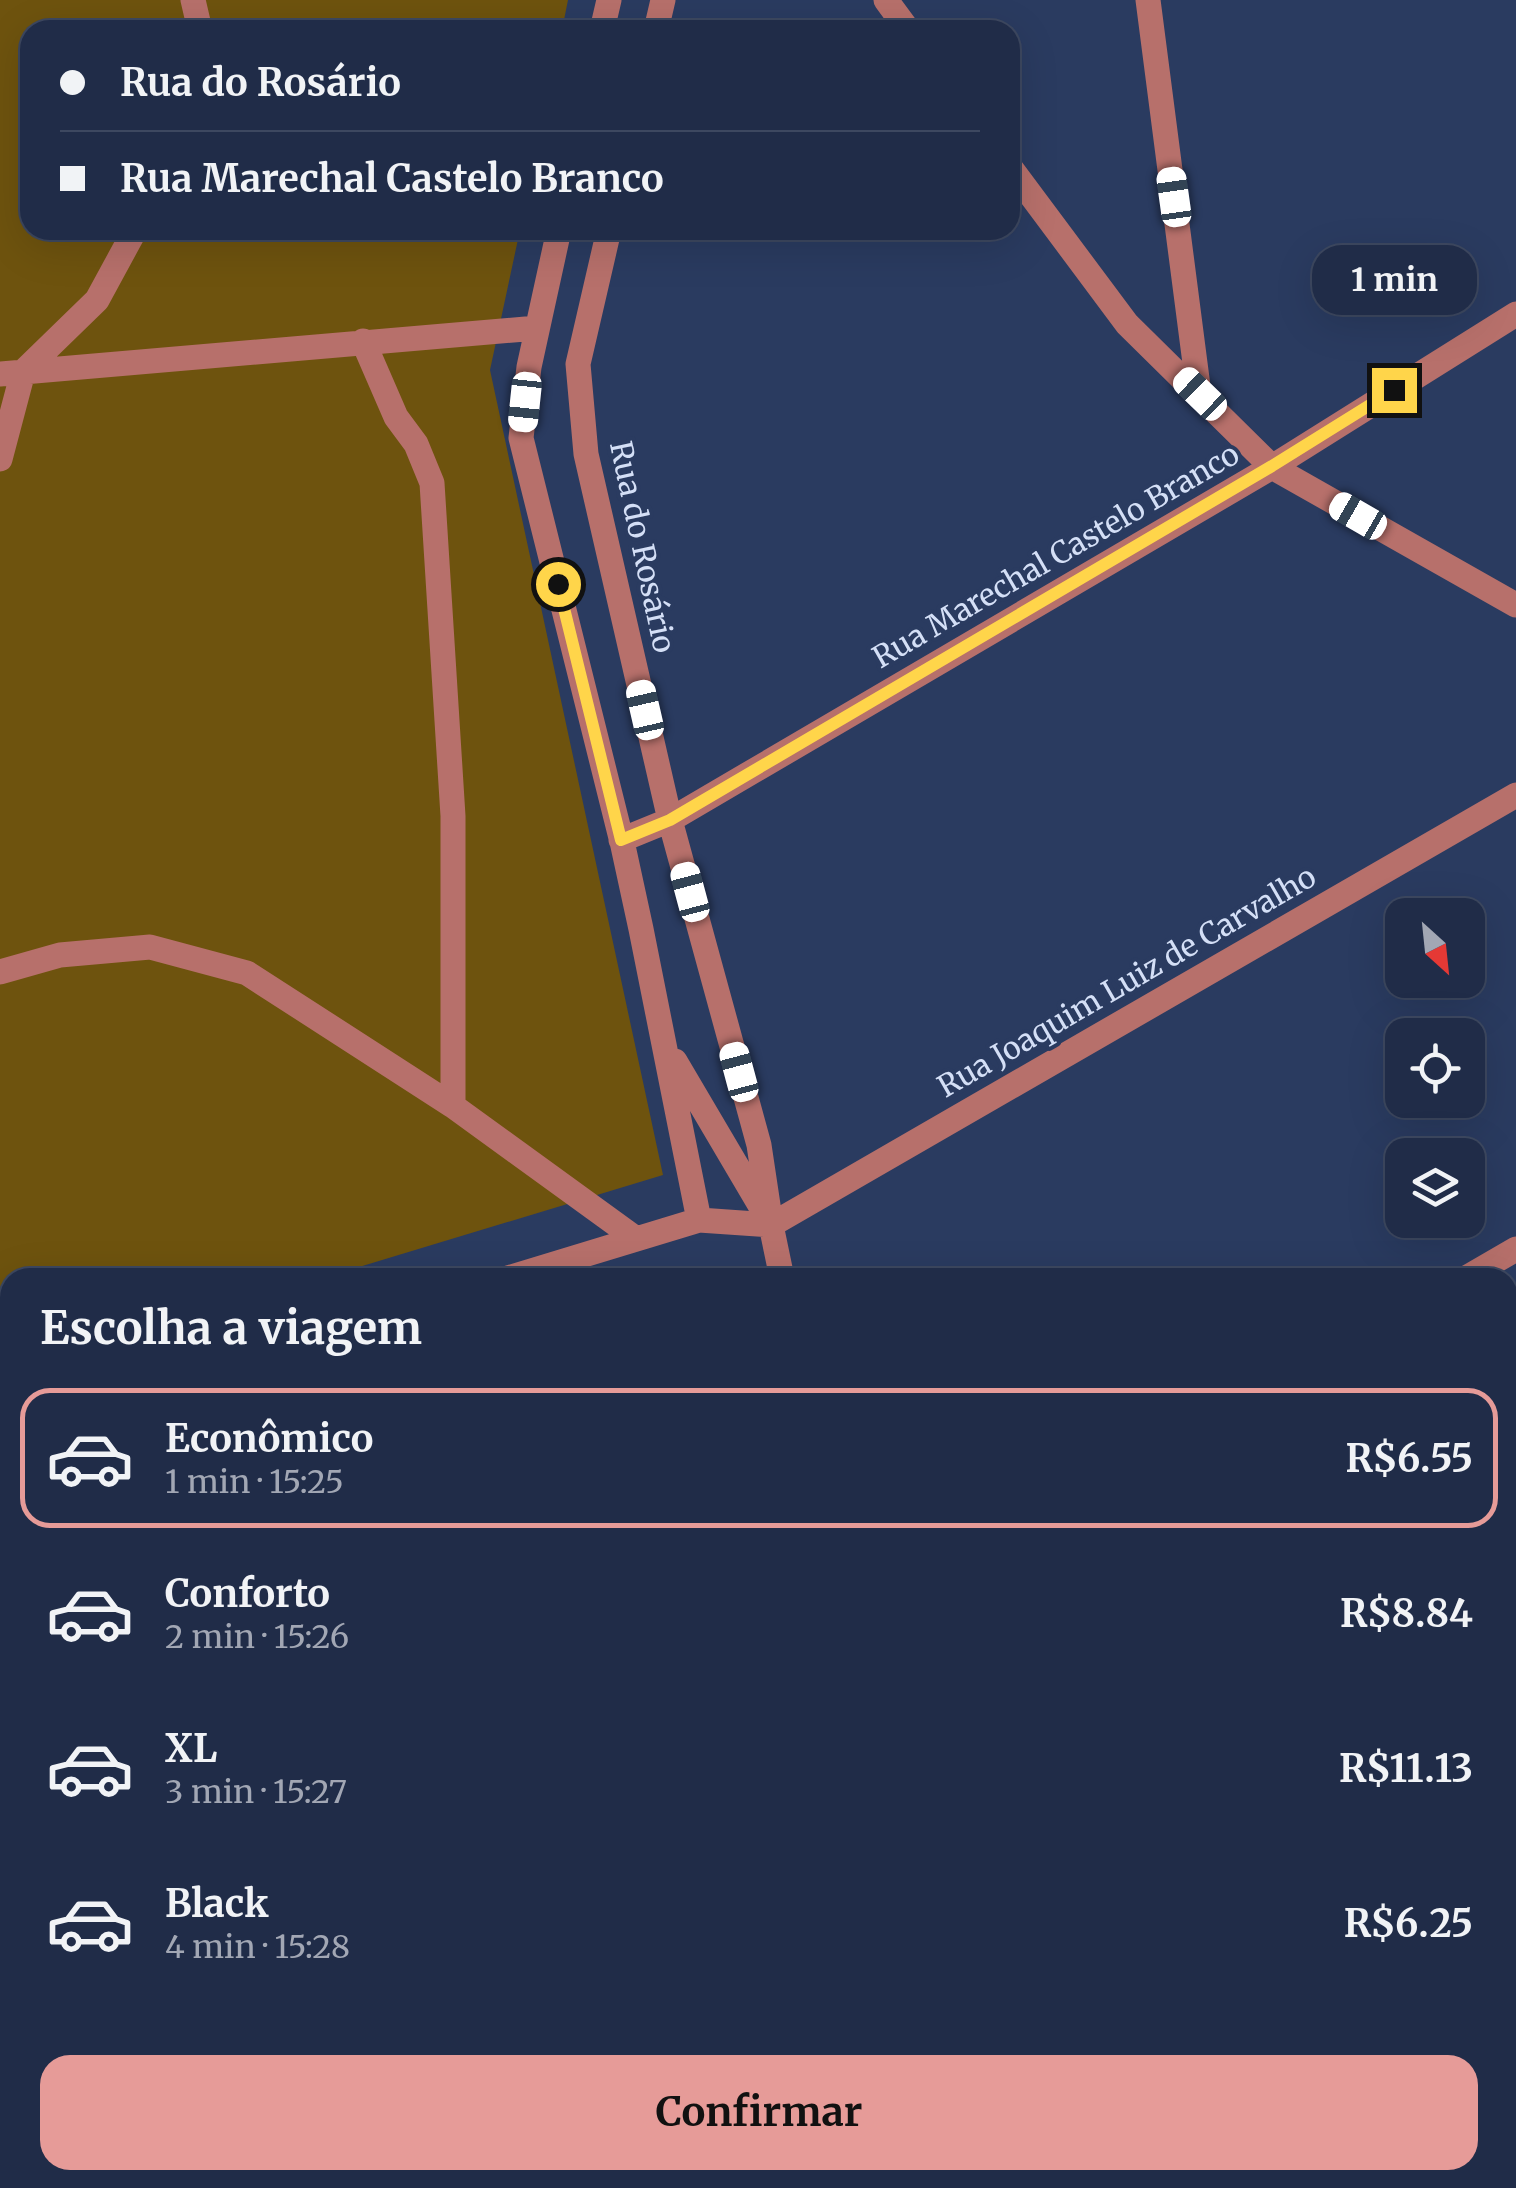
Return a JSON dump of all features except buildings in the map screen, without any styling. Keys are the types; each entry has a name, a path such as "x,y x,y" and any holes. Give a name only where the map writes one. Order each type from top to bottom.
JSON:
{"street":[{"path":"1148,0 1200,394"},
{"path":"1020,180 1127,324 1272,466 1516,605"},
{"path":"0,458 12,373 97,300 130,240"},
{"name":"Rua do Rosário","path":"557,240 528,367 522,438 642,929 699,1220"},
{"name":"Rua do Rosário","path":"608,240 578,364 586,454 670,820 759,1145 780,1268"},
{"name":"Rua Marechal Castelo Branco","path":"621,840 670,820 1272,466 1516,314"},
{"path":"12,373 538,328"},
{"path":"364,341 396,417 416,444 432,483 453,816 453,1106"},
{"name":"Rua Joaquim Luiz de Carvalho","path":"771,1225 1516,794"},
{"path":"0,972 60,954 150,948 246,973 453,1106 636,1238"},
{"name":"Rua do Rosário","path":"663,1042 771,1225"},
{"path":"544,1268 699,1220 771,1225"},
{"path":"1483,1268 1516,1249"}],"shaded area":[{"path":"0,0 568,0 564,20 20,20 20,240 518,240 490,370 663,1175 356,1268 0,1268"}],"route":[{"path":"558,584 621,840 670,820 1272,466 1394,390"}]}
